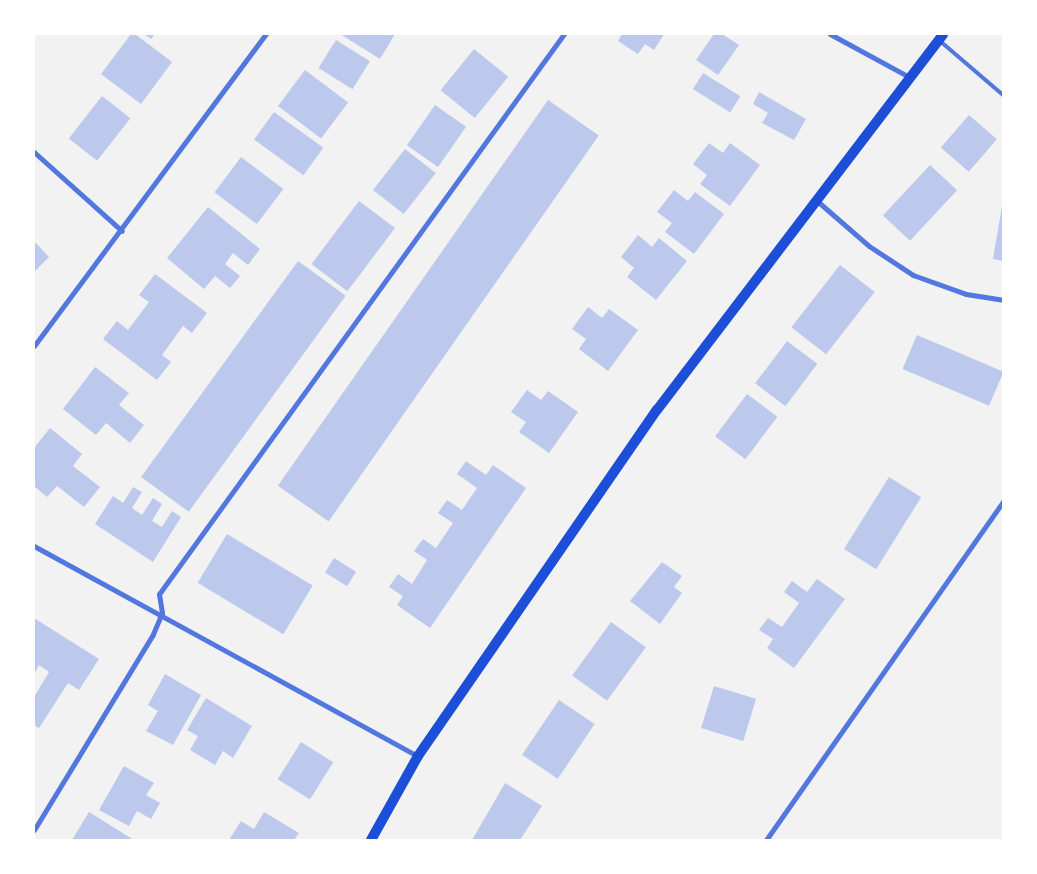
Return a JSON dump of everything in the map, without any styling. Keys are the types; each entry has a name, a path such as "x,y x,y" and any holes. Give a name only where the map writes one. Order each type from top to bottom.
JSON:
{"main road":[{"path":"371,840 418,756 657,410 911,78 940,37"}],"street":[{"path":"34,346 122,231 266,34"},
{"path":"34,830 153,634 162,613 159,594 564,34"},
{"path":"830,34 911,78"},
{"path":"34,152 122,231"},
{"path":"816,200 869,246 913,275 966,294 1003,300"},
{"path":"766,840 1003,501"},
{"path":"34,546 162,613 418,756"}],"lane":[{"path":"940,37 1003,95"}],"building":[{"path":"131,34 135,34 172,62 141,104 101,74"},
{"path":"144,34 155,34 151,39"},
{"path":"340,34 395,34 380,59"},
{"path":"622,34 664,34 654,50 645,44 638,54 618,41"},
{"path":"714,34 722,34 739,45 718,75 696,60"},
{"path":"336,40 370,61 352,89 319,68"},
{"path":"474,49 508,77 475,118 441,90"},
{"path":"305,70 348,102 321,138 278,106"},
{"path":"703,73 740,96 730,112 693,89"},
{"path":"759,92 806,119 794,140 762,123 768,113 753,104"},
{"path":"102,96 130,118 97,161 69,139"},
{"path":"548,100 599,136 329,521 278,486"},
{"path":"435,105 466,127 438,167 407,145"},
{"path":"274,112 323,148 303,175 254,140"},
{"path":"969,115 997,139 969,172 941,147"},
{"path":"709,143 723,153 730,143 760,165 730,206 700,184 707,175 693,164"},
{"path":"405,149 436,173 404,214 373,190"},
{"path":"241,157 283,189 257,224 215,192"},
{"path":"930,165 957,190 910,241 883,215"},
{"path":"674,190 688,201 695,192 724,214 694,254 665,232 672,223 657,212"},
{"path":"359,201 395,228 347,291 311,264"},
{"path":"208,207 260,249 248,265 233,253 225,264 240,276 230,288 215,276 204,289 167,258"},
{"path":"1003,207 1003,261 993,259"},
{"path":"638,235 652,247 659,238 687,261 656,300 627,277 634,268 621,257"},
{"path":"34,241 49,257 34,272"},
{"path":"298,261 346,296 189,512 141,477"},
{"path":"840,265 875,292 826,354 791,327"},
{"path":"155,274 207,313 192,333 183,326 162,355 171,362 157,380 103,339 117,321 128,330 149,302 139,295"},
{"path":"588,307 602,318 609,309 638,330 608,371 579,349 586,339 572,329"},
{"path":"917,335 1003,372 989,406 903,369"},
{"path":"787,341 817,364 785,406 755,383"},
{"path":"95,367 129,393 119,405 144,425 130,443 106,423 96,435 63,409"},
{"path":"527,390 541,400 548,391 578,412 549,453 519,432 526,422 511,412"},
{"path":"747,394 777,417 745,459 715,436"},
{"path":"50,428 82,454 73,466 100,487 84,507 57,486 47,497 34,486 34,448"},
{"path":"466,461 486,475 493,465 526,488 430,628 397,605 403,596 389,587 398,574 412,584 427,560 414,551 423,539 436,548 453,523 438,513 447,500 462,510 477,488 457,474"},
{"path":"889,477 921,497 876,569 844,549"},
{"path":"133,487 142,492 132,508 142,515 153,498 162,504 152,521 162,527 172,511 181,517 153,562 95,524 113,496 123,503"},
{"path":"227,534 313,586 283,634 198,583"},
{"path":"334,558 356,572 347,586 325,572"},
{"path":"662,562 682,576 674,587 682,593 660,624 630,601"},
{"path":"817,579 845,599 794,668 767,648 773,639 759,630 768,618 782,627 799,603 784,592 792,581 807,592"},
{"path":"34,618 99,659 79,690 68,683 39,728 34,725 34,697 49,672 39,665 34,674"},
{"path":"611,622 646,647 607,701 572,675"},
{"path":"165,674 201,695 173,745 146,731 158,711 148,705"},
{"path":"714,686 756,699 743,741 701,728"},
{"path":"206,698 252,726 233,758 223,751 215,765 190,750 198,736 187,730"},
{"path":"559,700 595,724 558,779 522,755"},
{"path":"301,742 333,762 310,799 278,779"},
{"path":"124,766 154,783 146,795 160,803 151,819 137,811 129,826 99,810"},
{"path":"505,783 542,806 520,840 472,840"},
{"path":"89,812 134,840 72,840"},
{"path":"264,812 299,833 294,840 229,840 241,821 254,829"}]}
